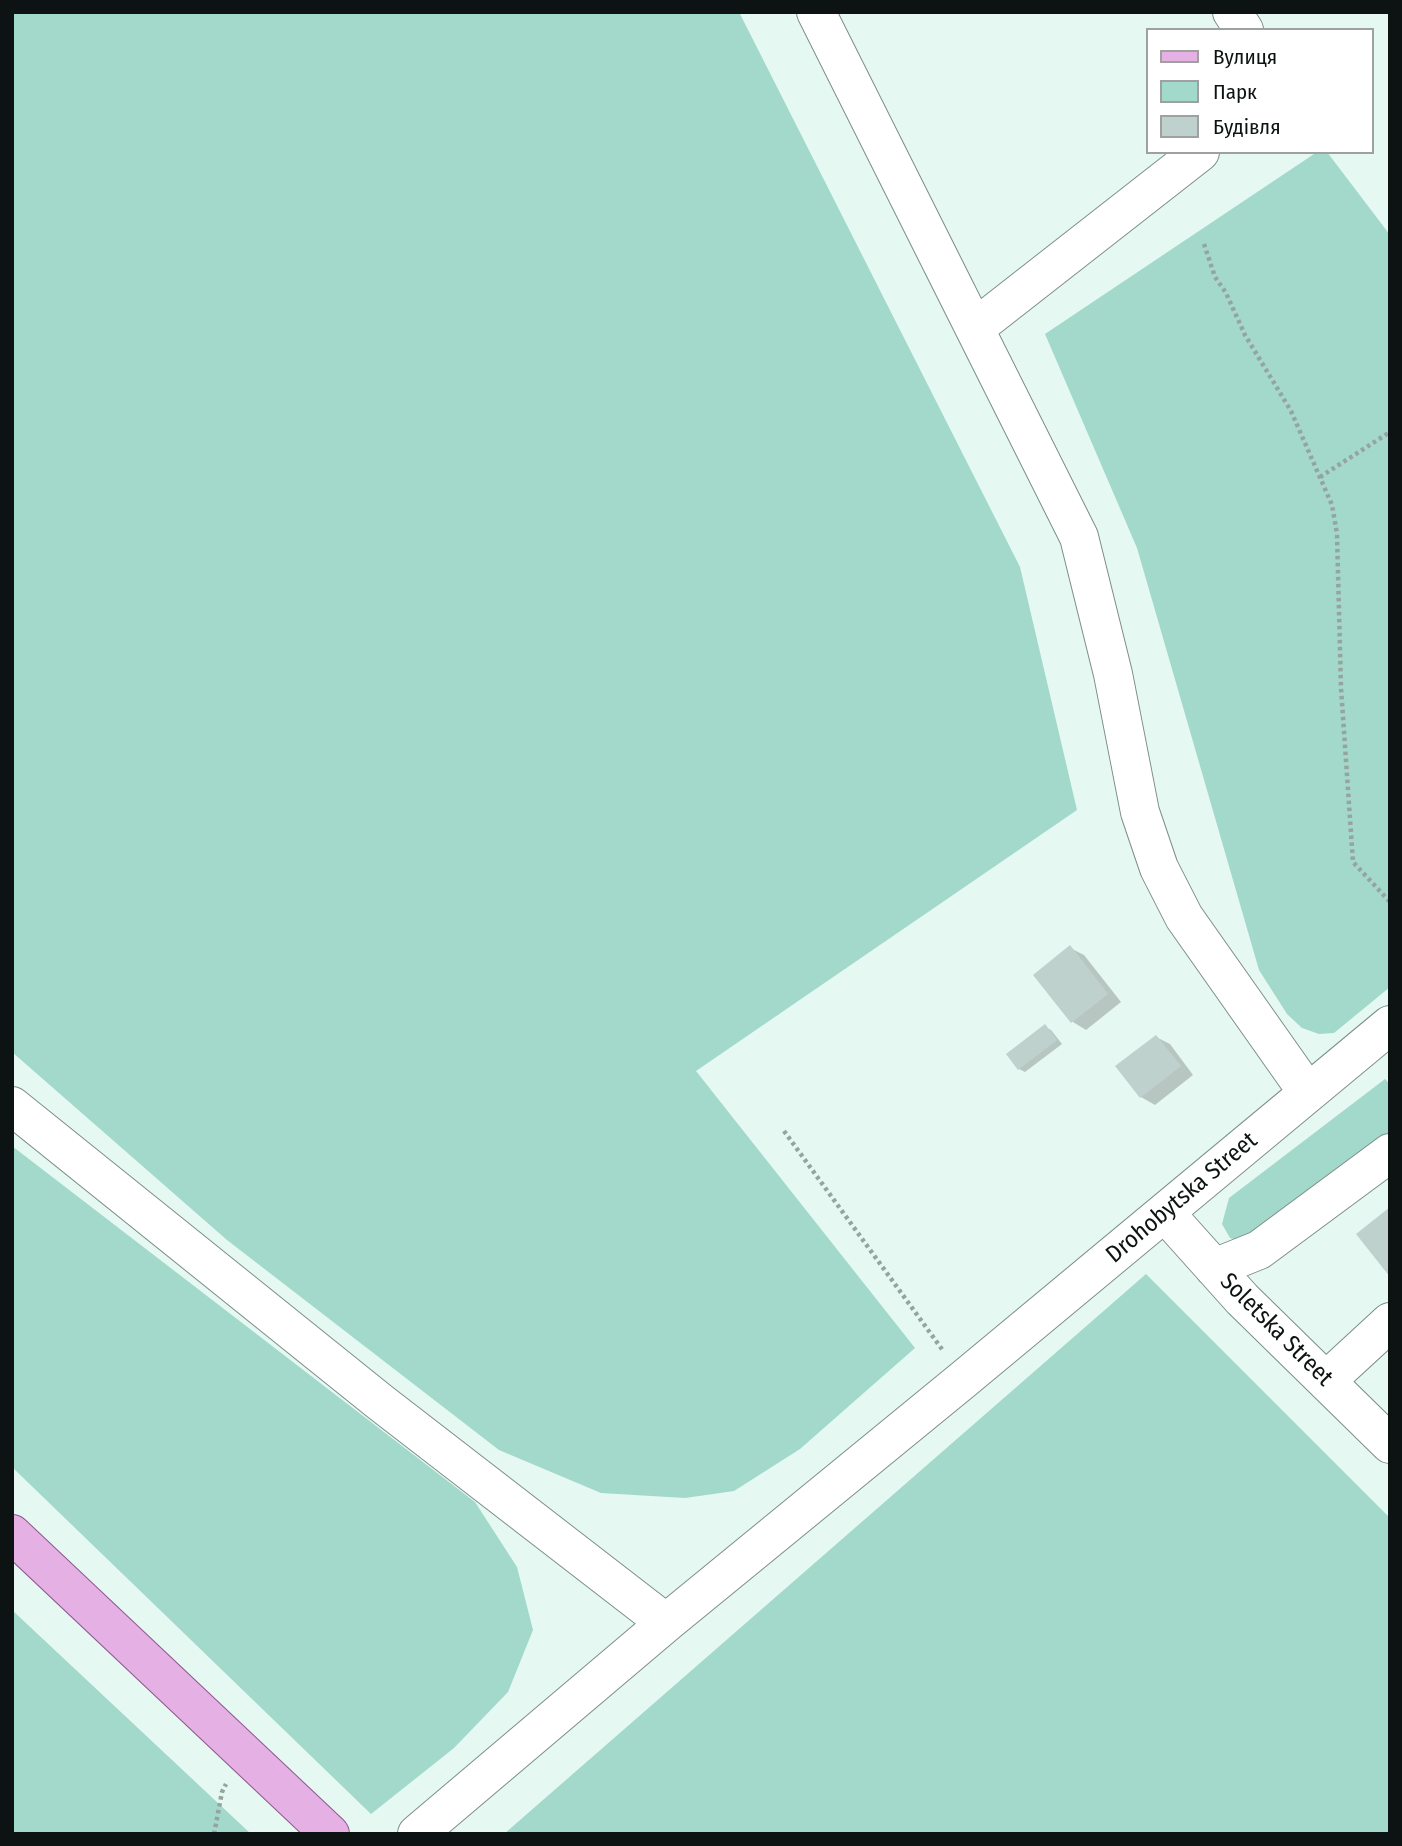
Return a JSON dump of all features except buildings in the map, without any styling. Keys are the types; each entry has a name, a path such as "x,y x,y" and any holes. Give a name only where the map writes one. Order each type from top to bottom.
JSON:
{"main road":[{"path":"12,1534 330,1834"}],"street":[{"path":"816,12 1079,537 1113,674 1140,812 1159,868 1184,917 1308,1093"},
{"path":"1232,12 1243,28"},
{"path":"975,328 1197,154"},
{"name":"Drohobytska Street","path":"417,1834 666,1623 1390,1025"},
{"path":"12,1106 380,1402 666,1623"},
{"path":"1214,1268 1259,1250 1390,1153"},
{"name":"Soletska Street","path":"1165,1213 1241,1299 1390,1444"},
{"path":"1326,1381 1390,1322"}],"path":[{"path":"1204,243 1215,277 1226,293 1245,335 1290,411 1332,505 1337,534 1341,688 1353,862 1390,902"},
{"path":"1320,477 1390,432"},
{"path":"784,1131 970,1374"},
{"path":"214,1834 222,1792 244,1752"}],"green space":[{"path":"12,12 739,12 1020,567 1077,810 696,1071 915,1348 800,1449 734,1491 685,1498 601,1493 499,1450 227,1240 12,1052"},
{"path":"1314,154 1329,154 1390,235 1390,987 1334,1033 1319,1034 1302,1028 1287,1014 1259,970 1137,548 1045,334"},
{"path":"1385,1079 1390,1084 1390,1140 1247,1243 1230,1238 1222,1224 1229,1198"},
{"path":"12,1146 475,1502 517,1567 533,1630 508,1692 454,1748 371,1814 12,1467"},
{"path":"1146,1274 1390,1518 1390,1834 504,1834"},
{"path":"12,1610 251,1834 12,1834"}]}
